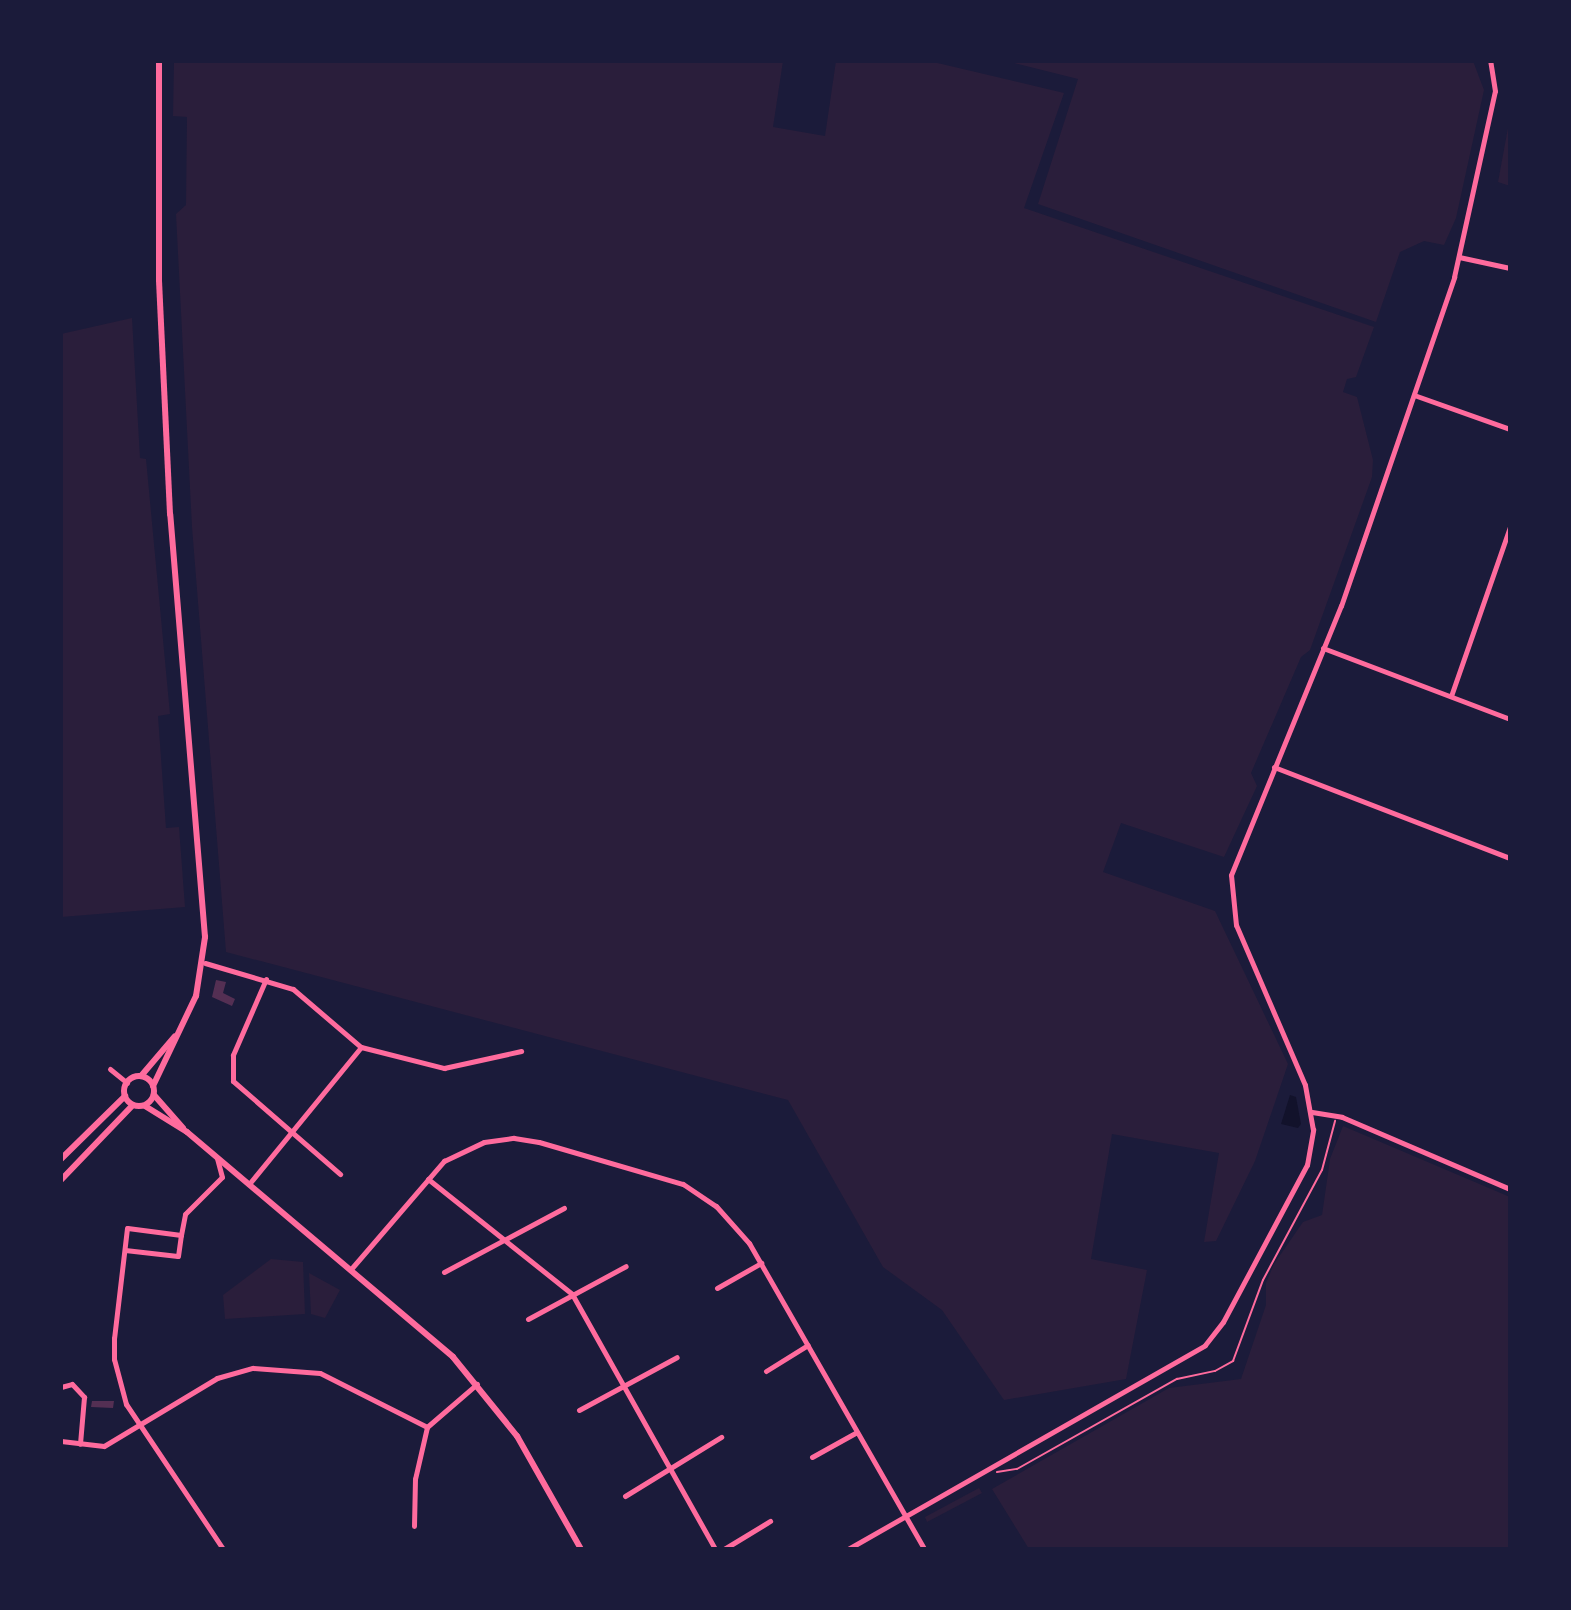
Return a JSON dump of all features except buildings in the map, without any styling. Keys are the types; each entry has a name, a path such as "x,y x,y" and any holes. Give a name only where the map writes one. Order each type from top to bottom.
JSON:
{"street":[{"path":"159,61 161,330 171,536 205,963 184,1023 153,1086 154,1095 187,1132"},
{"path":"848,1549 1212,1339 1307,1165 1313,1136 1312,1112 1298,1060 1236,925 1230,900 1234,862 1323,648 1459,257 1495,91 1490,61"},
{"path":"1459,257 1510,268"},
{"path":"1413,395 1510,429"},
{"path":"1451,696 1510,527"},
{"path":"1323,648 1510,719"},
{"path":"1274,767 1510,858"},
{"path":"205,963 293,989 361,1047 444,1068 521,1051"},
{"path":"266,979 233,1055 233,1080 290,1133 340,1174"},
{"path":"127,1083 141,1076 161,1057 184,1023"},
{"path":"249,1184 361,1047"},
{"path":"110,1069 127,1083"},
{"path":"141,1076 153,1086"},
{"path":"61,1159 125,1096 127,1083"},
{"path":"145,1106 154,1095"},
{"path":"125,1096 133,1105 145,1106 187,1132 352,1269 478,1384 517,1436 581,1549"},
{"path":"61,1180 133,1105"},
{"path":"1312,1112 1334,1114 1510,1189"},
{"path":"352,1269 428,1179 454,1155 484,1142 514,1138 565,1148 660,1174 690,1187 734,1223 761,1263 924,1549"},
{"path":"125,1250 178,1256 185,1214 222,1177 217,1157"},
{"path":"428,1179 572,1294 715,1549"},
{"path":"444,1272 503,1237 564,1208"},
{"path":"181,1235 127,1228 114,1359 126,1404 139,1427 223,1549"},
{"path":"717,1288 761,1263"},
{"path":"528,1319 626,1266"},
{"path":"766,1371 808,1345"},
{"path":"579,1410 677,1357"},
{"path":"61,1441 104,1446 217,1378 253,1368 320,1373 427,1427"},
{"path":"61,1387 72,1384 85,1397 80,1444"},
{"path":"414,1526 415,1479 427,1427 478,1384"},
{"path":"812,1457 857,1432"},
{"path":"625,1496 721,1437"},
{"path":"724,1549 770,1521"}],"path":[{"path":"982,1472 1017,1469 1177,1379 1215,1371 1233,1361 1263,1280 1322,1170 1334,1114"}],"shaded area":[{"path":"174,61 783,61 773,127 825,136 836,61 929,61 1064,93 1024,208 1374,327 1356,377 1347,379 1343,392 1357,397 1373,460 1372,477 1310,650 1301,657 1251,773 1257,786 1224,857 1121,823 1103,872 1215,911 1288,1064 1255,1161 1216,1241 1204,1242 1219,1153 1112,1134 1091,1259 1147,1270 1126,1379 1004,1400 942,1310 883,1267 788,1100 226,952 192,527 176,214 186,205 187,117 173,116"},
{"path":"1006,61 1473,61 1484,90 1456,218 1444,245 1424,241 1400,252 1376,322 1038,204 1078,79"},
{"path":"1510,117 1510,186 1498,182"},
{"path":"132,318 140,458 146,459 170,714 158,716 166,828 179,827 185,907 61,917 61,334"},
{"path":"1290,1095 1296,1097 1301,1124 1298,1128 1281,1124"},
{"path":"1343,1126 1510,1197 1510,1549 1029,1549 992,1489 1169,1388 1241,1379 1266,1305 1266,1283 1274,1264 1303,1222 1322,1215 1330,1159"},
{"path":"271,1259 303,1262 305,1314 225,1319 223,1295"},
{"path":"309,1273 340,1290 325,1318 311,1314"},
{"path":"979,1488 982,1493 927,1522 925,1517"}]}
